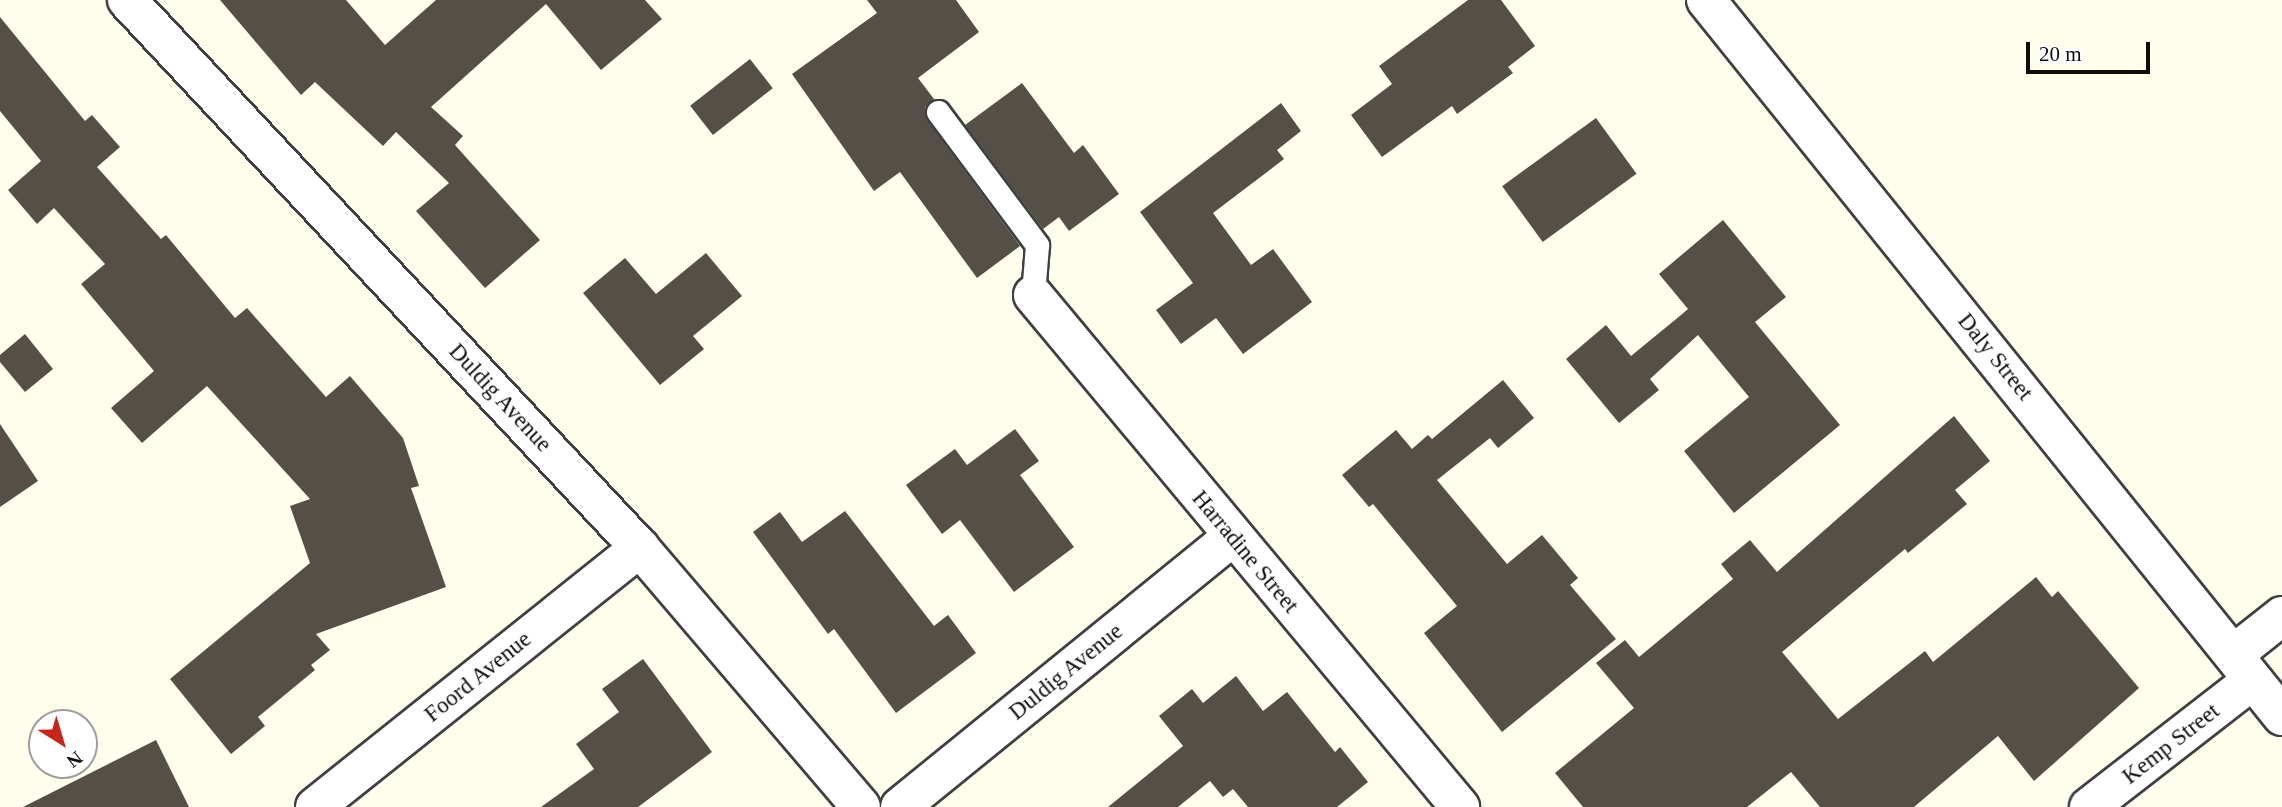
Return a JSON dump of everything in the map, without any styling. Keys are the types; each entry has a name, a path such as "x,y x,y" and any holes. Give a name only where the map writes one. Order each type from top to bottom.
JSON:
{"street":[{"name":"Duldig Avenue","path":"127,0 640,548 861,807"},
{"name":"Daly Street","path":"1706,0 2282,716"},
{"name":"Harradine Street","path":"1033,295 1232,537 1460,807"},
{"name":"Duldig Avenue","path":"900,807 1232,537"},
{"name":"Foord Avenue","path":"315,807 640,548"},
{"name":"Kemp Street","path":"2089,807 2244,667 2282,616"}],"lane":[{"path":"938,112 1037,245 1033,295"}],"building":[{"path":"220,0 346,0 385,45 436,0 645,0 662,19 601,70 546,4 431,107 463,136 455,145 540,240 485,288 416,211 449,183 396,132 383,146 315,82 301,95"},
{"path":"867,0 956,0 979,32 918,78 934,99 925,107 927,120 1020,246 977,278 900,172 874,191 792,74 877,13"},
{"path":"1468,0 1501,0 1535,46 1508,67 1513,73 1457,114 1452,106 1382,157 1351,115 1392,84 1379,66"},
{"path":"0,17 85,121 92,115 120,147 97,167 161,239 166,235 235,318 247,308 326,397 350,376 403,438 419,486 411,488 446,587 316,634 330,650 311,665 315,670 258,717 265,726 231,754 170,679 310,563 290,506 310,499 207,386 142,443 111,408 154,371 81,284 105,264 54,208 37,224 8,190 41,161 0,111"},
{"path":"750,59 773,88 713,135 690,106"},
{"path":"1022,83 1074,153 1083,145 1119,194 1069,231 1059,217 1043,229 965,125"},
{"path":"1281,103 1301,131 1277,150 1284,159 1213,213 1251,265 1273,249 1312,302 1243,354 1216,318 1181,344 1156,310 1193,283 1140,212"},
{"path":"1596,118 1637,174 1543,242 1502,186"},
{"path":"1723,220 1786,297 1755,322 1840,425 1734,513 1684,451 1749,397 1698,335 1650,379 1659,390 1619,423 1566,359 1606,325 1631,356 1688,309 1659,274"},
{"path":"706,253 742,296 693,336 704,349 660,385 583,293 625,258 656,294"},
{"path":"25,334 53,369 25,392 0,362 0,355"},
{"path":"1503,380 1534,418 1498,448 1490,438 1437,480 1507,564 1542,535 1578,578 1570,585 1616,639 1502,732 1424,633 1457,606 1373,504 1369,507 1342,475 1396,430 1412,449 1428,435 1432,439"},
{"path":"1954,416 1990,461 1955,490 1967,504 1908,553 1905,549 1782,652 1838,719 1925,651 1933,662 2036,577 2052,597 2058,591 2139,688 2034,781 1998,736 1914,807 1820,807 1791,772 1747,807 1583,807 1555,773 1634,708 1596,663 1625,640 1639,657 1733,579 1721,564 1750,540 1777,572"},
{"path":"0,424 38,481 0,507"},
{"path":"1015,429 1039,461 1020,475 1074,547 1014,592 960,520 942,534 906,485 955,449 967,465"},
{"path":"845,511 934,626 948,615 976,653 896,713 834,629 828,634 753,532 780,512 802,542"},
{"path":"643,659 712,752 638,807 541,807 594,769 576,744 619,712 602,689"},
{"path":"1236,676 1263,711 1287,692 1335,752 1340,747 1368,782 1337,807 1248,807 1233,789 1223,797 1210,781 1178,807 1108,807 1183,746 1159,716 1192,689 1203,703"},
{"path":"156,740 189,807 23,807 79,779 98,779 98,769"}]}
